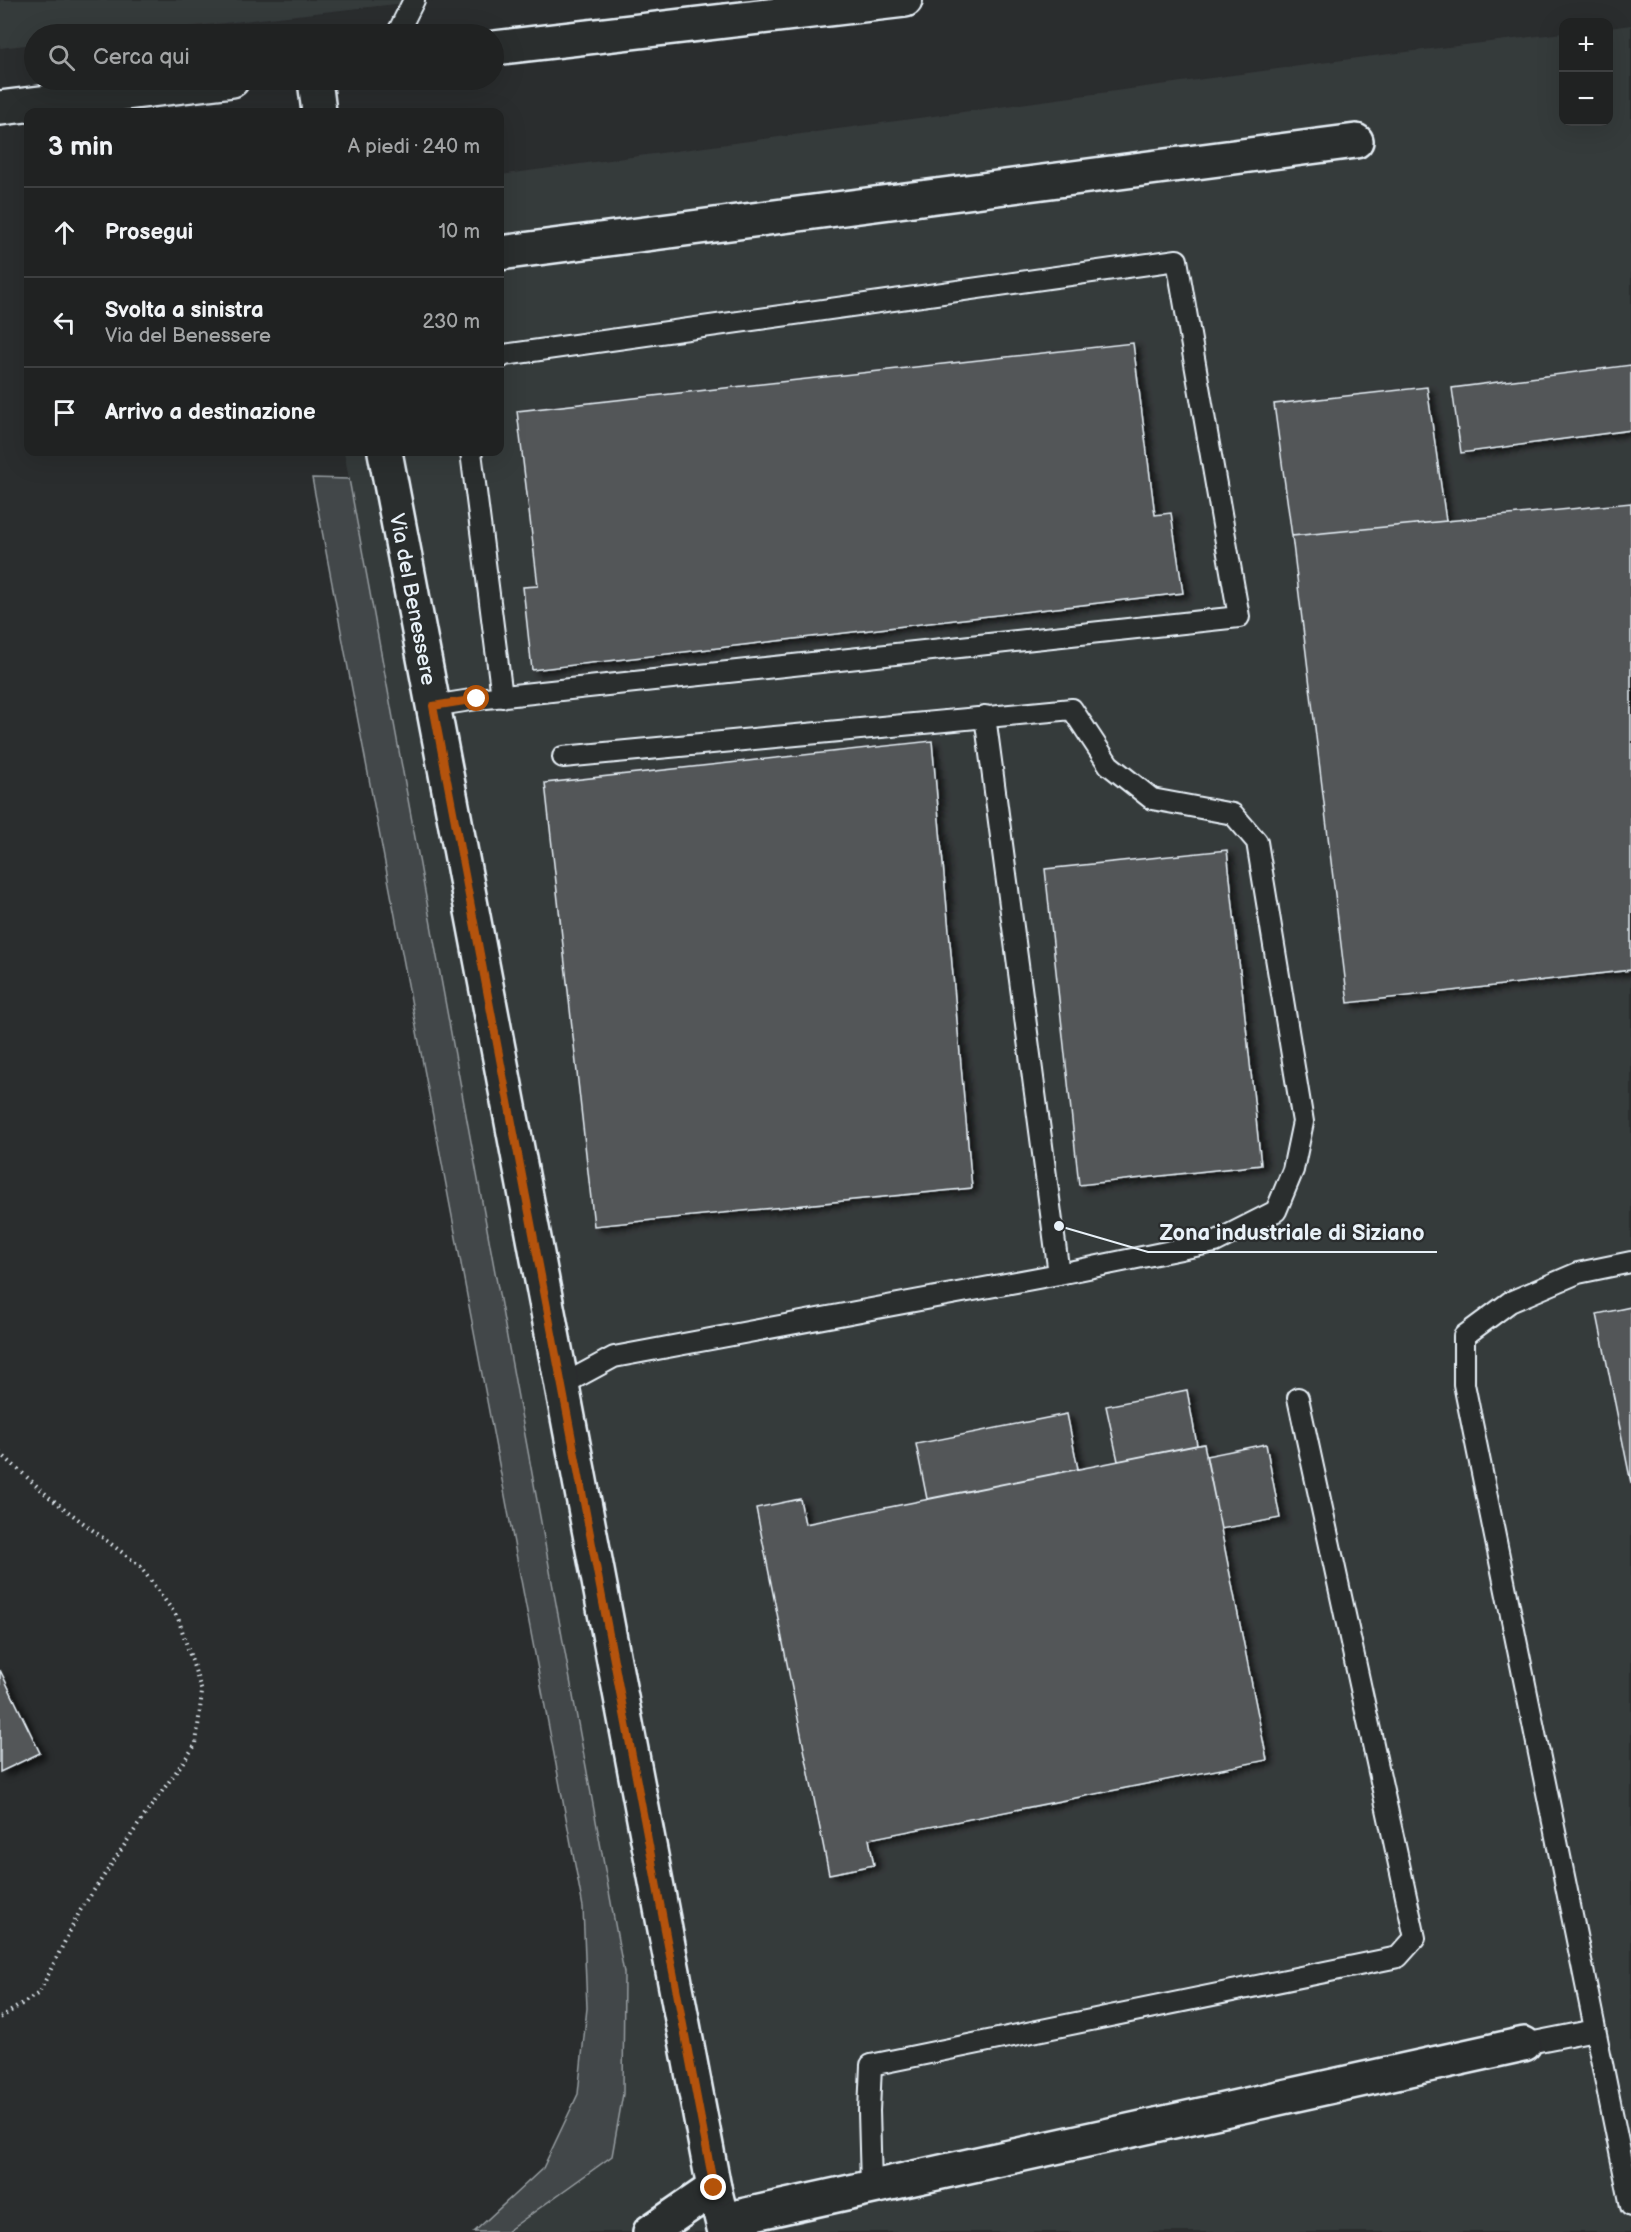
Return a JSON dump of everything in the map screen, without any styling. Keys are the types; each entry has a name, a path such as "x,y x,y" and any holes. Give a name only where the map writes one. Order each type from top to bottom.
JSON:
{"street":[{"path":"504,47 906,0"},
{"path":"0,108 149,90"},
{"path":"317,90 319,108"},
{"path":"504,252 1356,141"},
{"name":"Via del Benessere","path":"386,456 714,2188 724,2226"},
{"path":"724,2226 872,2186 1524,2044"},
{"path":"650,2232 714,2188"}],"lane":[{"path":"402,24 414,0"},
{"path":"433,706 1239,617 1177,260 504,355"},
{"path":"472,456 502,697"},
{"path":"562,1385 614,1357 1059,1274 1215,1242 1276,1211 1293,1170 1303,1122 1257,843 1233,814 1152,799 1109,765 1072,709 563,757"},
{"path":"985,716 1059,1274"},
{"path":"1631,1262 1578,1273 1510,1302 1464,1336 1464,1384 1631,2206"},
{"path":"872,2186 869,2111 871,2065 1398,1957 1415,1938 1298,1398"},
{"path":"1524,2044 1595,2030"}],"path":[{"path":"0,1453 49,1497 140,1566 178,1618 202,1692 196,1744 80,1911 39,1993 0,2018"}],"shaded area":[{"path":"0,0 432,0 215,24 24,24 24,45 0,48"},
{"path":"1631,25 1631,2232 506,2232 612,2156 624,1973 345,456 504,456 504,174 1365,57 1559,33 1559,126 1613,126 1613,27"},
{"path":"312,478 349,479 624,1973 623,2094 612,2156 506,2232 474,2232 543,2168 578,2094 587,2008 583,1907"}],"building":[{"path":"1133,343 1155,515 1171,513 1183,593 532,670 523,587 538,586 517,411"},
{"path":"1631,365 1631,430 1461,453 1452,388"},
{"path":"1427,387 1446,521 1292,536 1274,404"},
{"path":"1631,503 1631,970 1348,1003 1292,536"},
{"path":"932,741 972,1188 594,1226 545,783"},
{"path":"1227,850 1261,1165 1079,1185 1045,869"},
{"path":"1631,1307 1631,1483 1597,1314"},
{"path":"1187,1390 1197,1445 1118,1461 1106,1406"},
{"path":"1067,1414 1078,1469 927,1499 916,1444"},
{"path":"1204,1444 1267,1760 869,1839 874,1865 829,1874 756,1508 800,1499 805,1524"},
{"path":"1266,1444 1280,1518 1221,1529 1206,1456"},
{"path":"0,1670 40,1753 0,1772"}],"place":[{"name":"Zona industriale di Siziano","path":"1059,1226"}],"route":[{"path":"477,699 433,706 714,2188"}]}
